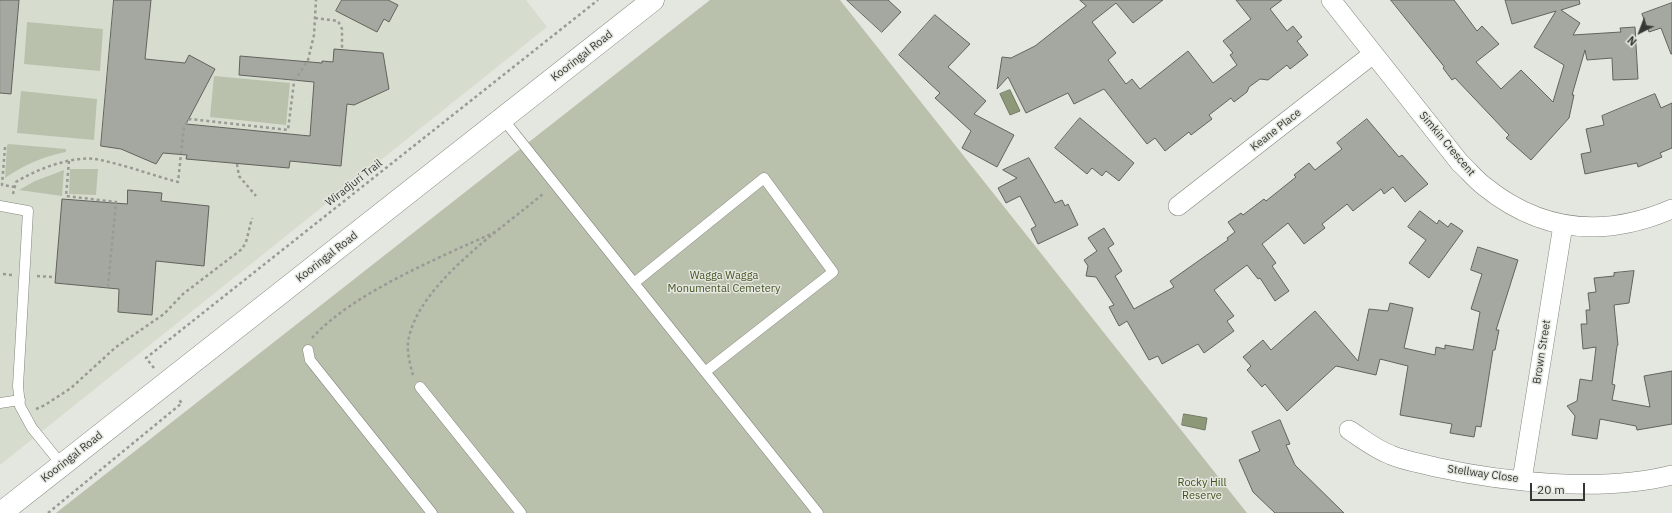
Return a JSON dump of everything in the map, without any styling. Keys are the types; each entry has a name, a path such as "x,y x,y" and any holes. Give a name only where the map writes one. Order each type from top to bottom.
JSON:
{"main road":[{"name":"Kooringal Road","path":"1,513 653,0"}],"street":[{"name":"Simkin Crescent","path":"1331,0 1460,163 1483,186 1509,204 1537,217 1585,228 1605,227 1633,222 1672,209"},
{"name":"Keane Place","path":"1178,206 1373,54"},
{"name":"Brown Street","path":"1522,480 1563,224"},
{"name":"Stellway Close","path":"1349,430 1376,448 1401,459 1464,473 1564,483 1636,482 1672,475"}],"lane":[{"path":"502,119 818,513"},
{"path":"634,282 764,178 834,272 705,372"},
{"path":"5,207 28,211 18,386 20,406 32,428 62,465"},
{"path":"308,350 310,360 432,513"},
{"path":"420,387 521,513"},
{"path":"0,403 20,400"}],"path":[{"path":"5,207 16,182 27,175 47,167 69,161 94,159 178,182 184,126 190,119 288,130 294,82 308,60 314,35 316,0"},
{"name":"Wiradjuri Trail","path":"166,383 146,358 598,0"},
{"path":"315,18 338,21 342,30 342,48"},
{"path":"5,147 2,185 15,186"},
{"path":"69,161 66,196 116,202 108,286"},
{"path":"237,164 239,176 256,196"},
{"path":"420,387 413,377 408,343 413,325 434,290 470,254 555,184"},
{"path":"24,414 46,405 71,388 116,347 164,314 184,294 242,248 246,242 252,218"},
{"path":"308,350 312,339 319,331 349,307 428,263 500,229"},
{"path":"48,513 182,403 166,383"}],"shaded area":[{"path":"0,0 526,0 547,27 0,465"},
{"path":"1010,90 1020,111 1010,115 1000,94"},
{"path":"1184,414 1207,418 1205,430 1182,425"}],"green space":[{"name":"Wagga Wagga Monumental Cemetery","path":"710,0 840,0 1247,513 56,513"},
{"path":"27,22 103,29 100,71 24,64"},
{"path":"214,76 290,83 286,125 210,117"},
{"path":"21,91 97,99 94,140 17,133"},
{"path":"7,145 66,149 66,152 34,162 5,178"},
{"path":"70,169 98,169 96,195 69,194"},
{"path":"64,170 62,196 19,190 35,181"}],"building":[{"path":"0,0 19,0 11,94 0,93"},
{"path":"114,0 151,0 145,59 185,63 189,55 215,69 186,124 310,136 314,82 239,75 240,56 322,63 322,61 333,62 334,49 383,53 389,89 354,105 347,104 341,166 290,161 289,168 186,159 187,155 163,153 156,164 121,149 101,146"},
{"path":"342,0 388,0 398,5 389,22 384,19 377,32 336,11"},
{"path":"847,0 888,0 901,12 882,32"},
{"path":"1080,0 1163,0 1133,23 1116,3 1092,22 1116,53 1108,60 1126,84 1132,79 1140,89 1188,51 1213,83 1237,65 1230,55 1233,53 1223,41 1251,19 1236,0 1282,0 1270,9 1287,31 1293,26 1302,37 1297,41 1308,55 1290,69 1287,65 1268,80 1260,79 1249,87 1247,92 1234,102 1231,98 1209,115 1212,119 1191,135 1189,132 1165,151 1155,138 1147,144 1104,89 1074,104 1068,93 1026,113 1008,77 997,89 1002,57 1011,58 1035,46 1086,6"},
{"path":"1391,0 1454,0 1477,31 1482,26 1499,44 1476,62 1501,89 1521,70 1553,102 1564,65 1534,47 1556,11 1512,24 1505,0 1579,0 1580,4 1561,10 1580,23 1573,35 1621,32 1620,28 1635,27 1638,79 1613,80 1612,58 1587,60 1585,50 1572,95 1574,95 1569,118 1531,160 1506,138 1509,135 1455,78 1452,80 1443,68 1444,67"},
{"path":"1672,3 1671,54 1661,28 1649,32 1642,14"},
{"path":"935,15 970,44 948,67 986,101 974,114 1014,135 997,167 962,148 971,131 935,98 940,93 899,55"},
{"path":"1655,94 1661,108 1672,103 1672,148 1660,153 1662,157 1638,167 1637,163 1585,174 1581,154 1591,152 1586,129 1604,125 1602,116"},
{"path":"1080,118 1134,163 1119,181 1106,171 1102,176 1092,168 1087,174 1055,148"},
{"path":"1367,119 1399,157 1402,155 1428,184 1405,202 1393,187 1384,194 1381,189 1353,211 1347,204 1322,224 1325,228 1304,244 1288,223 1262,244 1276,263 1272,266 1289,291 1275,301 1260,278 1258,279 1247,265 1214,290 1234,316 1227,321 1234,331 1204,353 1198,344 1162,364 1158,356 1149,360 1127,321 1119,326 1109,307 1114,305 1096,277 1086,276 1088,266 1084,260 1097,251 1088,238 1104,228 1114,244 1108,248 1122,271 1115,276 1134,309 1174,287 1170,281 1228,240 1227,238 1235,232 1228,222 1241,213 1243,215 1264,199 1266,201 1296,177 1294,175 1309,163 1315,170 1342,149 1337,143"},
{"path":"1029,158 1055,203 1062,200 1065,206 1068,204 1078,225 1038,244 1031,229 1036,226 1020,196 1006,203 998,188 1017,178 1003,170"},
{"path":"128,190 162,193 161,201 209,206 204,266 156,261 152,315 118,312 119,289 55,283 62,199 127,204"},
{"path":"1420,211 1437,224 1439,220 1448,227 1451,223 1463,231 1429,278 1409,263 1426,240 1408,227"},
{"path":"1478,247 1518,260 1496,330 1499,330 1495,350 1493,350 1481,427 1476,426 1474,437 1450,433 1452,424 1400,415 1408,366 1380,359 1376,375 1336,366 1287,411 1265,384 1262,387 1247,370 1251,366 1243,357 1263,340 1271,350 1315,311 1358,361 1369,309 1388,311 1390,303 1413,308 1404,348 1435,355 1436,347 1445,349 1445,345 1473,350 1480,312 1471,309 1482,274 1471,270"},
{"path":"1634,271 1629,303 1614,305 1618,345 1612,384 1615,385 1612,400 1650,407 1644,376 1672,371 1672,424 1637,430 1636,426 1600,419 1597,439 1572,435 1575,416 1567,406 1577,401 1580,379 1592,381 1596,347 1583,349 1581,324 1587,324 1586,310 1590,310 1588,293 1596,292 1594,278 1614,276 1614,273"},
{"path":"1280,420 1290,444 1286,445 1295,465 1344,513 1275,513 1253,492 1239,460 1260,451 1252,432"}],"park label":[{"name":"Rocky Hill Reserve","path":"1202,489"}]}
